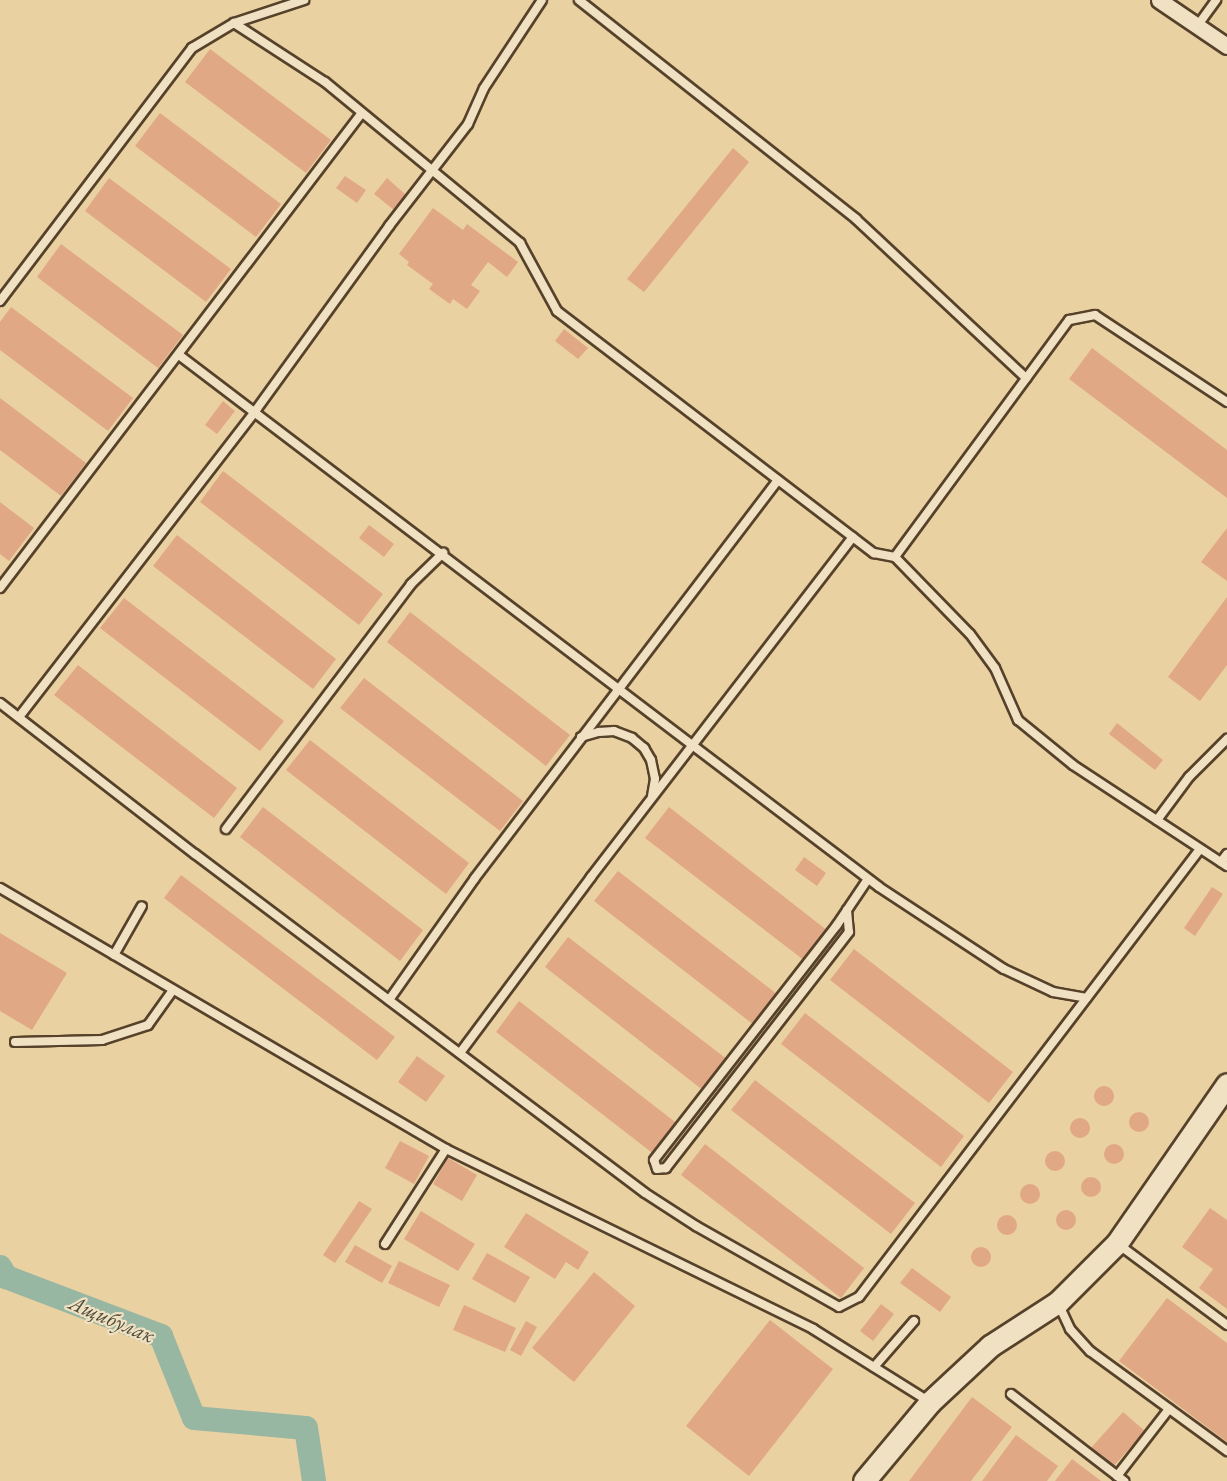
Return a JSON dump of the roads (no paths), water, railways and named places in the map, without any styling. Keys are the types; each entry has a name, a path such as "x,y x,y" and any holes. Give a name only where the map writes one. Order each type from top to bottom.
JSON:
{"main road":[{"path":"867,1480 930,1402 990,1347 1058,1302 1117,1243 1227,1084"}],"street":[{"path":"1159,0 1227,46"}],"lane":[{"path":"0,301 192,48 234,23 304,0"},
{"path":"19,717 256,410 468,124 484,88 542,0"},
{"path":"579,0 856,219 1026,378"},
{"path":"1198,25 1216,0"},
{"path":"234,23 325,82 520,243 557,311 874,553 895,556 907,572 970,634 995,668 1018,720 1073,765 1224,864 1227,854"},
{"path":"0,588 361,114"},
{"path":"895,556 1069,320 1095,315 1227,402"},
{"path":"179,355 256,410 868,879 1004,969 1053,992 1086,998"},
{"path":"389,1000 475,878 778,480"},
{"path":"460,1053 652,797 853,537"},
{"path":"226,829 411,584 443,553"},
{"path":"0,703 645,1193 696,1226 839,1306 859,1297 1200,849"},
{"path":"581,737 598,732 614,731 632,738 644,748 651,760 655,779 652,797"},
{"path":"1157,820 1189,777 1227,739"},
{"path":"847,910 849,932 666,1168 657,1169 654,1160 847,910 868,879"},
{"path":"0,888 446,1149 813,1329 930,1402"},
{"path":"114,956 142,906"},
{"path":"15,1042 102,1040 148,1025 173,990"},
{"path":"385,1244 446,1149"},
{"path":"1117,1243 1227,1325"},
{"path":"1058,1302 1070,1329 1090,1351 1227,1451"},
{"path":"874,1367 914,1321"},
{"path":"1011,1394 1120,1479 1169,1408"}],"waterway":[{"name":"Ащибулак","path":"0,1267 6,1277 161,1336 194,1418 306,1428 314,1481"}]}
